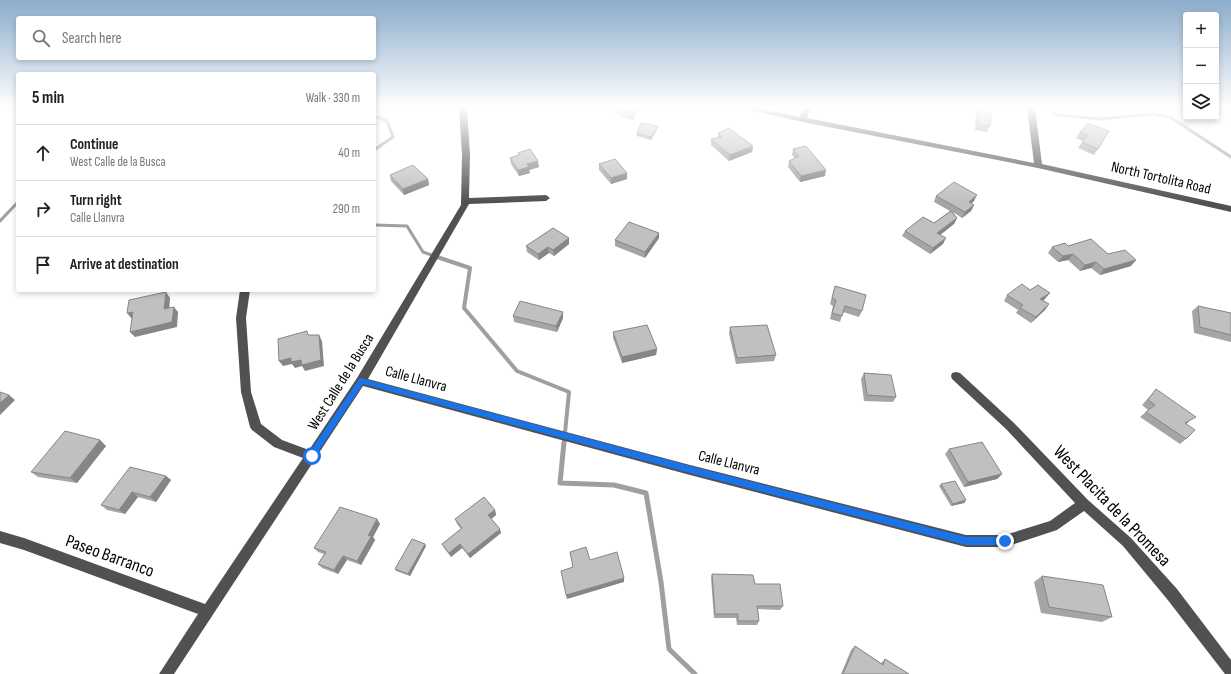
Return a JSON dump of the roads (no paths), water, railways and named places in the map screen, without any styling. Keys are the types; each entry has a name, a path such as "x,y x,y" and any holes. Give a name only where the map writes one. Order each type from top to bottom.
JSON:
{"street":[{"name":"West Calle de la Busca","path":"166,674 361,380 465,206 465,138"},
{"name":"North Tortolita Road","path":"897,138 1038,166 1231,209"},
{"path":"1035,138 1038,166"},
{"path":"466,201 546,198"},
{"path":"245,292 241,318 246,392 256,426 278,444 312,456"},
{"name":"West Placita de la Promesa","path":"956,376 1010,426 1084,504 1127,542 1172,594 1231,671"},
{"name":"Calle Llanvra","path":"361,380 648,458 966,541 1005,541 1053,526 1084,504"},
{"name":"Paseo Barranco","path":"0,537 24,544 207,611"}],"waterway":[{"path":"376,149 391,138"},
{"path":"1203,138 1231,157"},
{"path":"0,221 16,204"},
{"path":"376,225 407,226 423,252 437,257"},
{"path":"437,257 470,268 464,308 517,371 569,392 564,443"},
{"path":"564,442 560,483 614,485 646,493 661,582 669,649 695,674"}]}
